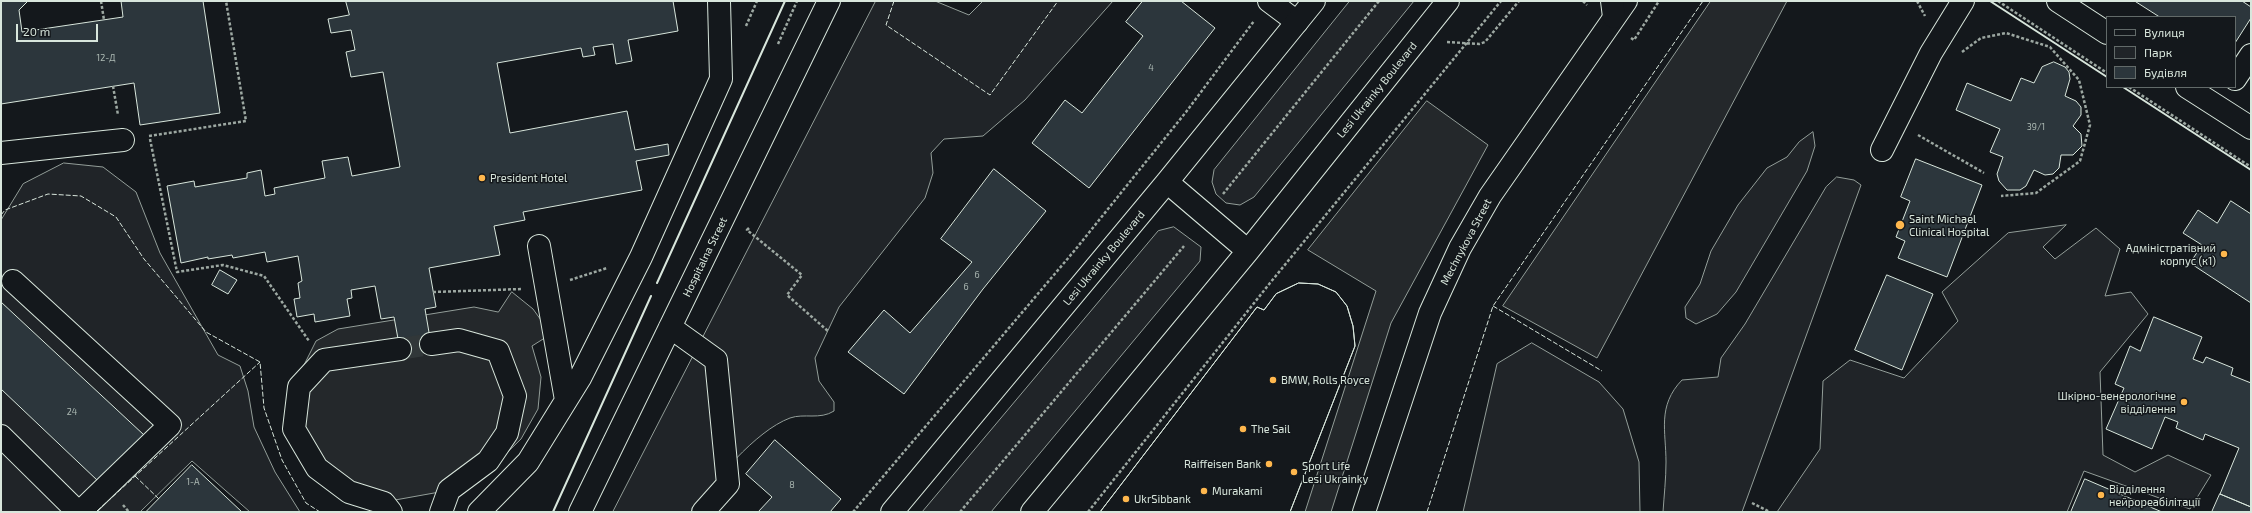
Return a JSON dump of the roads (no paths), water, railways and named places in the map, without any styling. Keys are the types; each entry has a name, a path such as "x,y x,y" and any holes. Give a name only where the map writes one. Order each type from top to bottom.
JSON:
{"main road":[{"path":"479,512 528,462 580,378 641,257 721,79 719,1"},
{"name":"Hospitalna Street","path":"580,512 829,1"},
{"path":"1269,1 1298,22"},
{"name":"Lesi Ukrainky Boulevard","path":"892,512 1167,182 1314,1"},
{"name":"Lesi Ukrainky Boulevard","path":"1032,512 1248,251 1448,1"},
{"path":"1882,150 1931,53 1963,1"},
{"path":"2058,1 2106,32"},
{"name":"Mechnykova Street","path":"1364,512 1430,313 1460,248 1490,196 1618,6"},
{"path":"2236,78 2251,55"},
{"path":"2188,88 2251,128"},
{"path":"2217,107 2229,88"},
{"path":"1,153 123,140"},
{"path":"1167,182 1248,251"},
{"path":"540,246 566,400"},
{"path":"1,436 79,512 170,425 13,281"},
{"path":"670,328 716,360 728,484 703,512"},
{"path":"431,344 459,340 498,351 515,396 507,432 488,461 449,490 441,512"},
{"path":"391,512 384,503 349,492 317,468 294,429 299,387 324,360 400,349"}],"tunnel":[{"path":"400,349 431,344"}],"place":[{"name":"President Hotel","path":"482,178"},
{"name":"Saint Michael Clinical Hospital","path":"1900,225"},
{"name":"Адміністратівний корпус (к1)","path":"2224,254"},
{"name":"BMW, Rolls Royce","path":"1273,380"},
{"name":"Шкірно-венерологічне відділення","path":"2184,402"},
{"name":"The Sail","path":"1243,429"},
{"name":"Raiffeisen Bank","path":"1269,464"},
{"name":"Sport Life Lesi Ukrainky","path":"1294,472"},
{"name":"Murakami","path":"1204,491"},
{"name":"Відділення нейрореабілітації","path":"2101,495"},
{"name":"UkrSibbank","path":"1126,499"}]}
